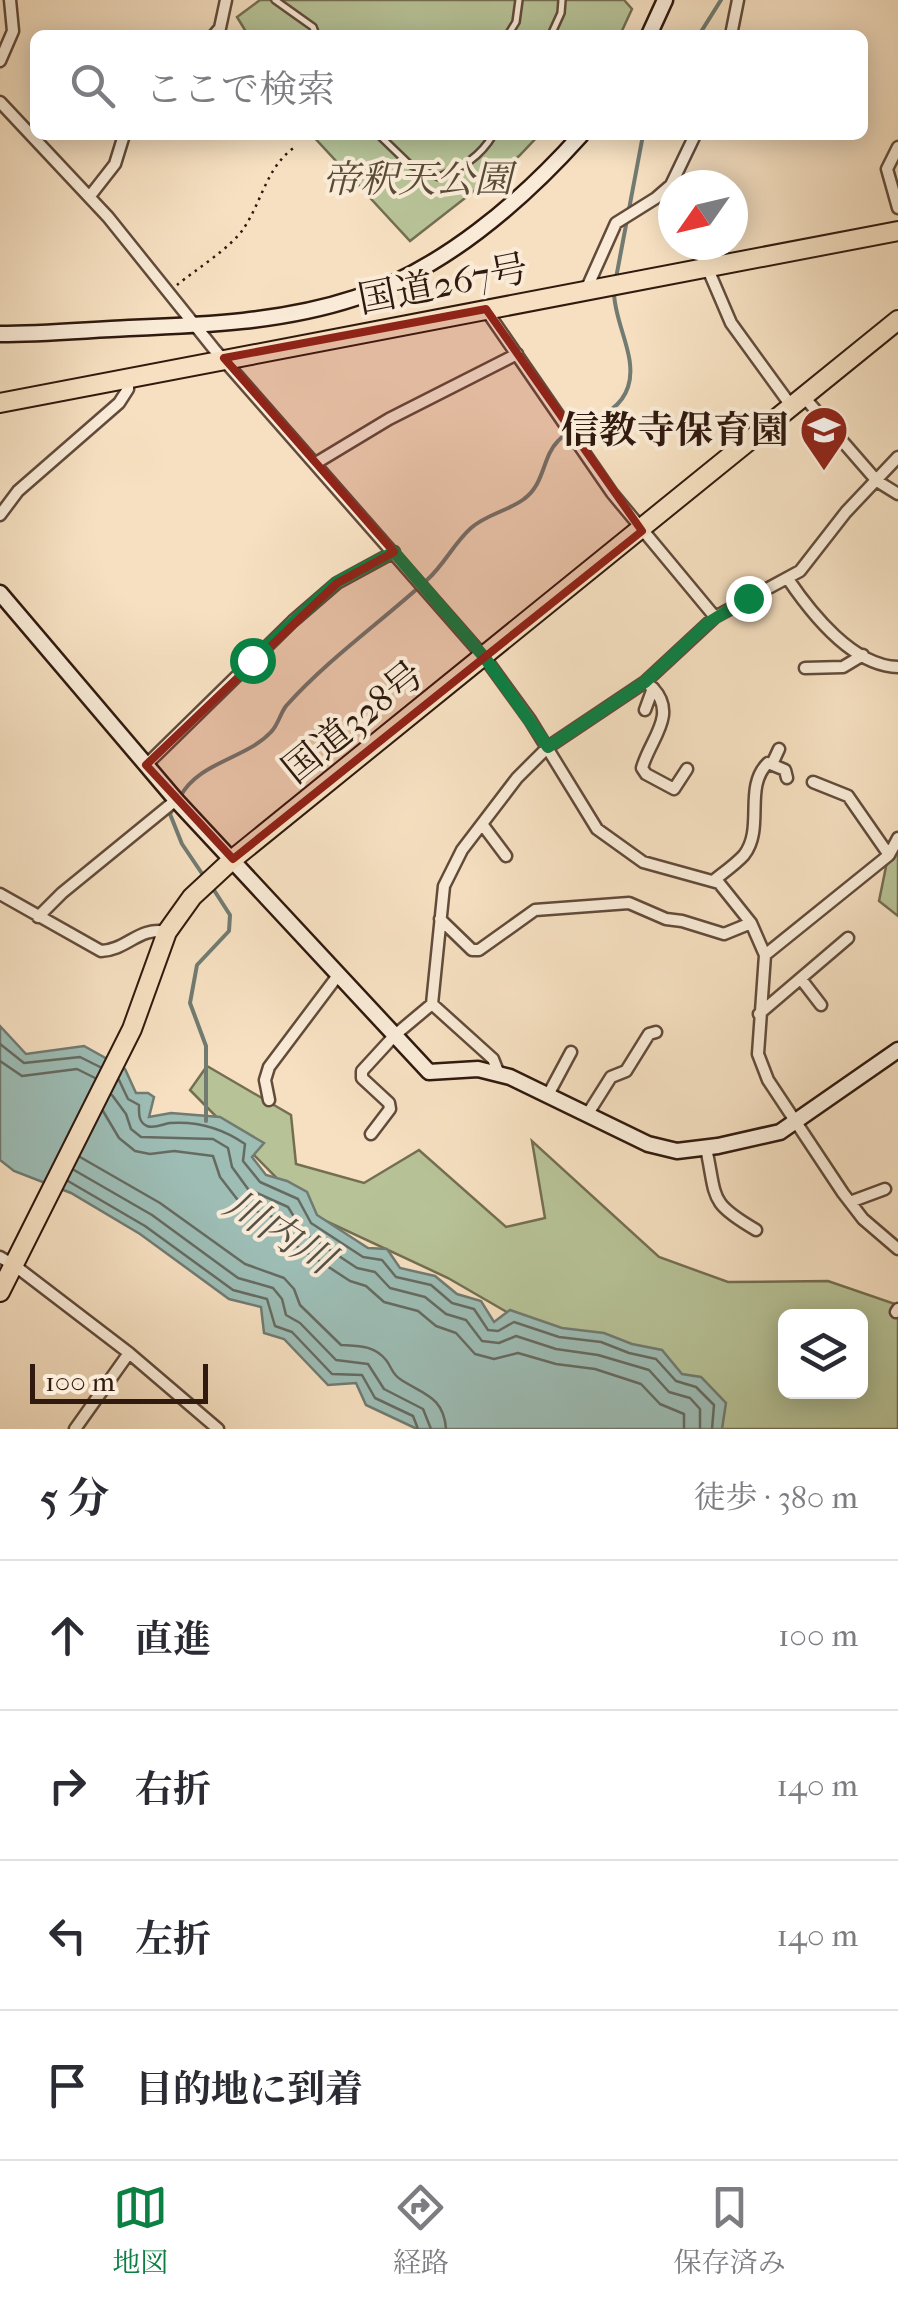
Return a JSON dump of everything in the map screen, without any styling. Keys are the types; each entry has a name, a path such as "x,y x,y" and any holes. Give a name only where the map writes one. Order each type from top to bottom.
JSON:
{"highway":[{"name":"国道267号","path":"0,403 898,231"},
{"name":"国道328号","path":"0,1292 11,1259 119,1058 167,932 192,897 233,859 898,320"}],"street":[{"path":"0,62 13,30 10,0"},
{"path":"218,30 226,0"},
{"path":"651,30 665,0"},
{"path":"733,30 738,0"},
{"path":"2,108 30,136"},
{"path":"34,140 90,196 194,325 485,658 548,747 597,828 643,862 719,883 751,923 765,956 758,1054 768,1080 863,1219 898,1249"},
{"path":"90,196 115,164 122,140"},
{"path":"0,334 194,325 306,312 357,297 412,272 488,222 576,140"},
{"path":"586,290 616,222 672,185 692,140"},
{"path":"898,147 888,169 898,208"},
{"path":"706,268 730,324 798,402 877,480 898,494"},
{"path":"486,309 612,493 715,617"},
{"path":"316,463 388,419 517,354"},
{"path":"0,515 18,491 119,403 128,389 128,378"},
{"path":"371,1134 390,1109 362,1078 362,1071 395,1035 432,1004 444,886 462,850 482,824 548,747 649,685 715,617 800,571 846,512 898,458"},
{"path":"146,765 337,582 394,552"},
{"path":"788,579 812,614 863,655 884,666 898,667"},
{"path":"0,593 176,800 429,1072 478,1069 499,1074 648,1144 678,1150 780,1132 898,1050"},
{"path":"804,668 842,667 863,655"},
{"path":"644,710 649,685"},
{"path":"649,685 660,696 664,717 642,768 672,793 687,769"},
{"path":"772,764 778,749"},
{"path":"713,881 744,854 754,835 756,782 761,770 772,764 785,770 787,778"},
{"path":"813,782 848,796 889,855"},
{"path":"38,917 176,800"},
{"path":"482,824 506,856"},
{"path":"765,956 889,855 898,838"},
{"path":"0,894 101,952 117,949 145,930 167,932"},
{"path":"440,919 472,950 479,950 535,910 629,903 666,919 724,934 751,923"},
{"path":"759,1014 848,938"},
{"path":"269,1100 265,1080 269,1067 339,974"},
{"path":"801,979 821,1005"},
{"path":"432,1004 492,1059 499,1074"},
{"path":"588,1114 612,1077 626,1071 649,1034 656,1032"},
{"path":"548,1095 571,1052"},
{"path":"706,1148 717,1202 724,1212 756,1230"},
{"path":"850,1202 885,1190"},
{"path":"11,1259 218,1429"},
{"path":"75,1429 129,1353"}],"lane":[{"path":"275,0 314,30"},
{"path":"511,30 519,0"},
{"path":"553,30 562,0"},
{"path":"385,140 410,164 440,177 482,152 490,140"}],"path":[{"path":"168,293 244,230 260,190 295,147"}],"highlighted area":[{"path":"486,309 642,531 233,859 146,765 337,583 394,552 224,358"}],"green space":[{"path":"260,0 624,0 632,9 622,30 245,30 237,17"},
{"name":"帝釈天公園","path":"317,140 534,140 519,156 410,241"},
{"path":"898,837 898,916 879,901 890,847"},
{"path":"207,1066 291,1115 296,1164 364,1183 419,1150 506,1227 545,1218 532,1141 659,1257 728,1282 828,1281 898,1305 898,1429 695,1429 588,1359 448,1278 313,1215 190,1090"}],"water":[{"name":"川内川","path":"0,1026 26,1054 84,1046 125,1069 136,1093 154,1097 149,1117 171,1113 220,1117 264,1143 252,1157 266,1175 307,1192 317,1215 368,1248 387,1249 400,1268 435,1276 457,1294 481,1301 494,1322 510,1310 562,1328 604,1333 662,1350 682,1374 701,1377 726,1403 722,1429 417,1429 366,1405 356,1383 328,1385 284,1339 264,1333 261,1307 229,1299 140,1234 71,1193 14,1171 0,1160"}],"waterway":[{"path":"702,30 721,0"},
{"path":"616,278 642,140"},
{"path":"180,797 198,776 249,749 271,732 286,706 302,689 427,580 471,528 531,493 558,441 607,413 623,398 630,364 614,292"},
{"path":"175,805 170,814 182,844 203,875"},
{"path":"206,1121 206,1046 190,1003 197,965 229,931 230,915 212,887"}],"place":[{"name":"信教寺保育園","path":"824,472"}],"route":[{"path":"252,660 337,582 394,552 485,658 548,747 625,697 715,617 748,598"}]}
